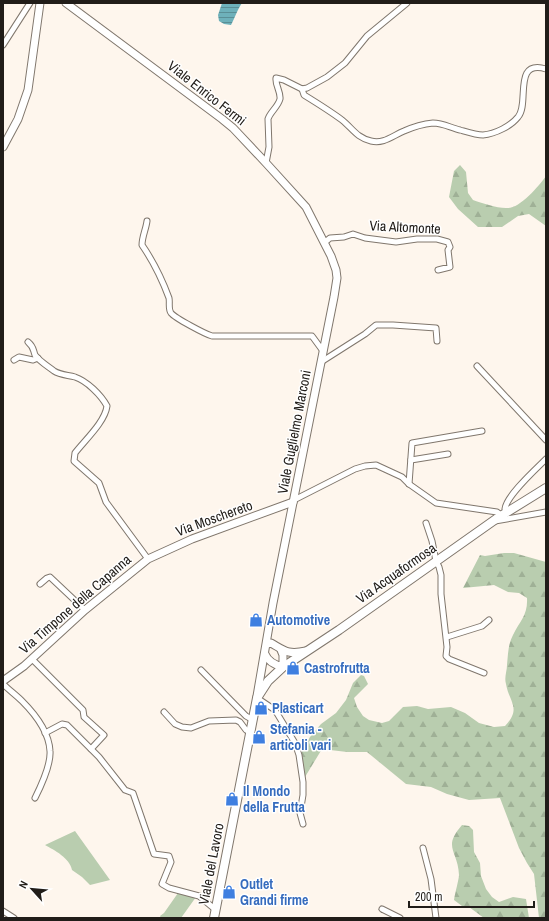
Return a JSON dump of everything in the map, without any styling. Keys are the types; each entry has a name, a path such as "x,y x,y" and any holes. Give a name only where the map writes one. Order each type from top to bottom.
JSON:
{"main road":[{"path":"3,147 18,119 28,90 40,3"},
{"name":"Viale Enrico Fermi","path":"66,3 233,128 306,207 324,243"},
{"name":"Viale Guglielmo Marconi","path":"257,698 265,654 270,644 270,627 274,602 336,278 334,265 324,243"},
{"name":"Via Acquaformosa","path":"257,698 268,681 283,667 339,630 492,521 546,488"},
{"name":"Via Moschereto","path":"147,560 192,539 294,501"},
{"name":"Via Timpone della Capanna","path":"3,681 32,659 85,610 147,560"},
{"path":"270,644 280,650 296,653 306,651"},
{"path":"265,654 272,663 283,667 283,655 280,650"},
{"name":"Viale del Lavoro","path":"215,914 257,698"}],"street":[{"path":"3,45 30,3"},
{"path":"266,163 269,147 268,119 280,97 276,78 284,80 302,89 307,88 327,77 345,63 367,36 407,3"},
{"path":"302,89 304,95 341,120 360,137 369,141 379,143 412,128 425,124 436,123 483,135 494,132 508,125 519,117 523,108 525,76 532,69 539,67 546,69"},
{"path":"146,221 146,229 142,245 158,273 170,300 171,312 197,329 212,336 256,337 308,335 312,336 323,351"},
{"name":"Via Altomonte","path":"324,243 330,238 344,237 353,234 364,238 396,242 417,239 437,239 448,242 450,247 448,250 450,267 438,270"},
{"path":"321,362 348,346 376,326 393,324 436,328 437,341"},
{"path":"28,342 33,346 38,358 61,374 79,379 95,391 107,406 104,415 95,429 75,452 74,461 99,483 106,502 147,560"},
{"path":"14,360 20,357 33,360 38,358"},
{"path":"478,366 546,440"},
{"path":"409,484 412,444 482,431"},
{"path":"411,460 448,454"},
{"path":"294,501 355,469 376,464 402,477 409,484 436,503 504,514 505,506 514,493 546,459"},
{"path":"492,521 546,512"},
{"path":"426,522 441,575 441,594 447,646 446,656 449,659 484,673"},
{"path":"40,584 50,577 85,610"},
{"path":"446,637 482,626 489,620"},
{"path":"32,659 83,710 84,717 104,735 91,749"},
{"path":"201,670 246,716 253,720"},
{"path":"3,684 36,716 45,733 50,750 50,758 35,798"},
{"path":"257,698 275,710 295,743 299,755 303,782 303,795 300,813 303,824"},
{"path":"164,712 175,724 182,727 191,728 209,721 236,720 250,732"},
{"path":"45,733 62,724 67,725 91,749 125,790 134,793 154,854 169,856 171,862 162,884 169,888 199,896 215,914"},
{"path":"423,848 431,879 436,918"},
{"path":"382,909 400,918"},
{"path":"3,911 14,918"}],"green space":[{"path":"460,165 466,172 468,193 473,200 500,208 513,207 523,201 534,191 546,176 546,226 529,214 518,216 502,227 478,227 458,209 449,197 454,171"},
{"path":"514,553 546,562 546,918 539,918 534,874 519,848 500,798 469,800 447,794 431,787 406,784 367,752 347,752 322,749 305,777 301,747 306,744 321,724 336,713 346,700 353,683 361,675 364,676 368,684 354,698 357,707 363,716 369,720 382,723 389,721 403,707 417,706 428,709 451,707 465,713 479,723 494,727 505,726 510,720 514,710 505,682 508,650 511,638 525,613 527,598 519,593 508,592 494,585 463,588 480,555 485,556"},
{"path":"462,825 469,826 473,830 474,852 480,863 481,876 486,889 492,897 499,902 513,897 526,899 529,918 484,918 469,907 462,906 454,900 459,875 452,844 456,833"},
{"path":"75,831 110,880 90,885 72,870 65,858 45,845"},
{"path":"178,893 196,897 181,918 161,918 160,916 164,913"}],"water":[{"path":"222,3 242,3 231,25 224,24 219,21 218,15"}],"place":[{"name":"Automotive","path":"256,620"},
{"name":"Castrofrutta","path":"293,668"},
{"name":"Plasticart","path":"261,708"},
{"name":"Stefania - articoli vari","path":"259,737"},
{"name":"Il Mondo della Frutta","path":"232,799"},
{"name":"Outlet Grandi firme","path":"229,892"}]}
